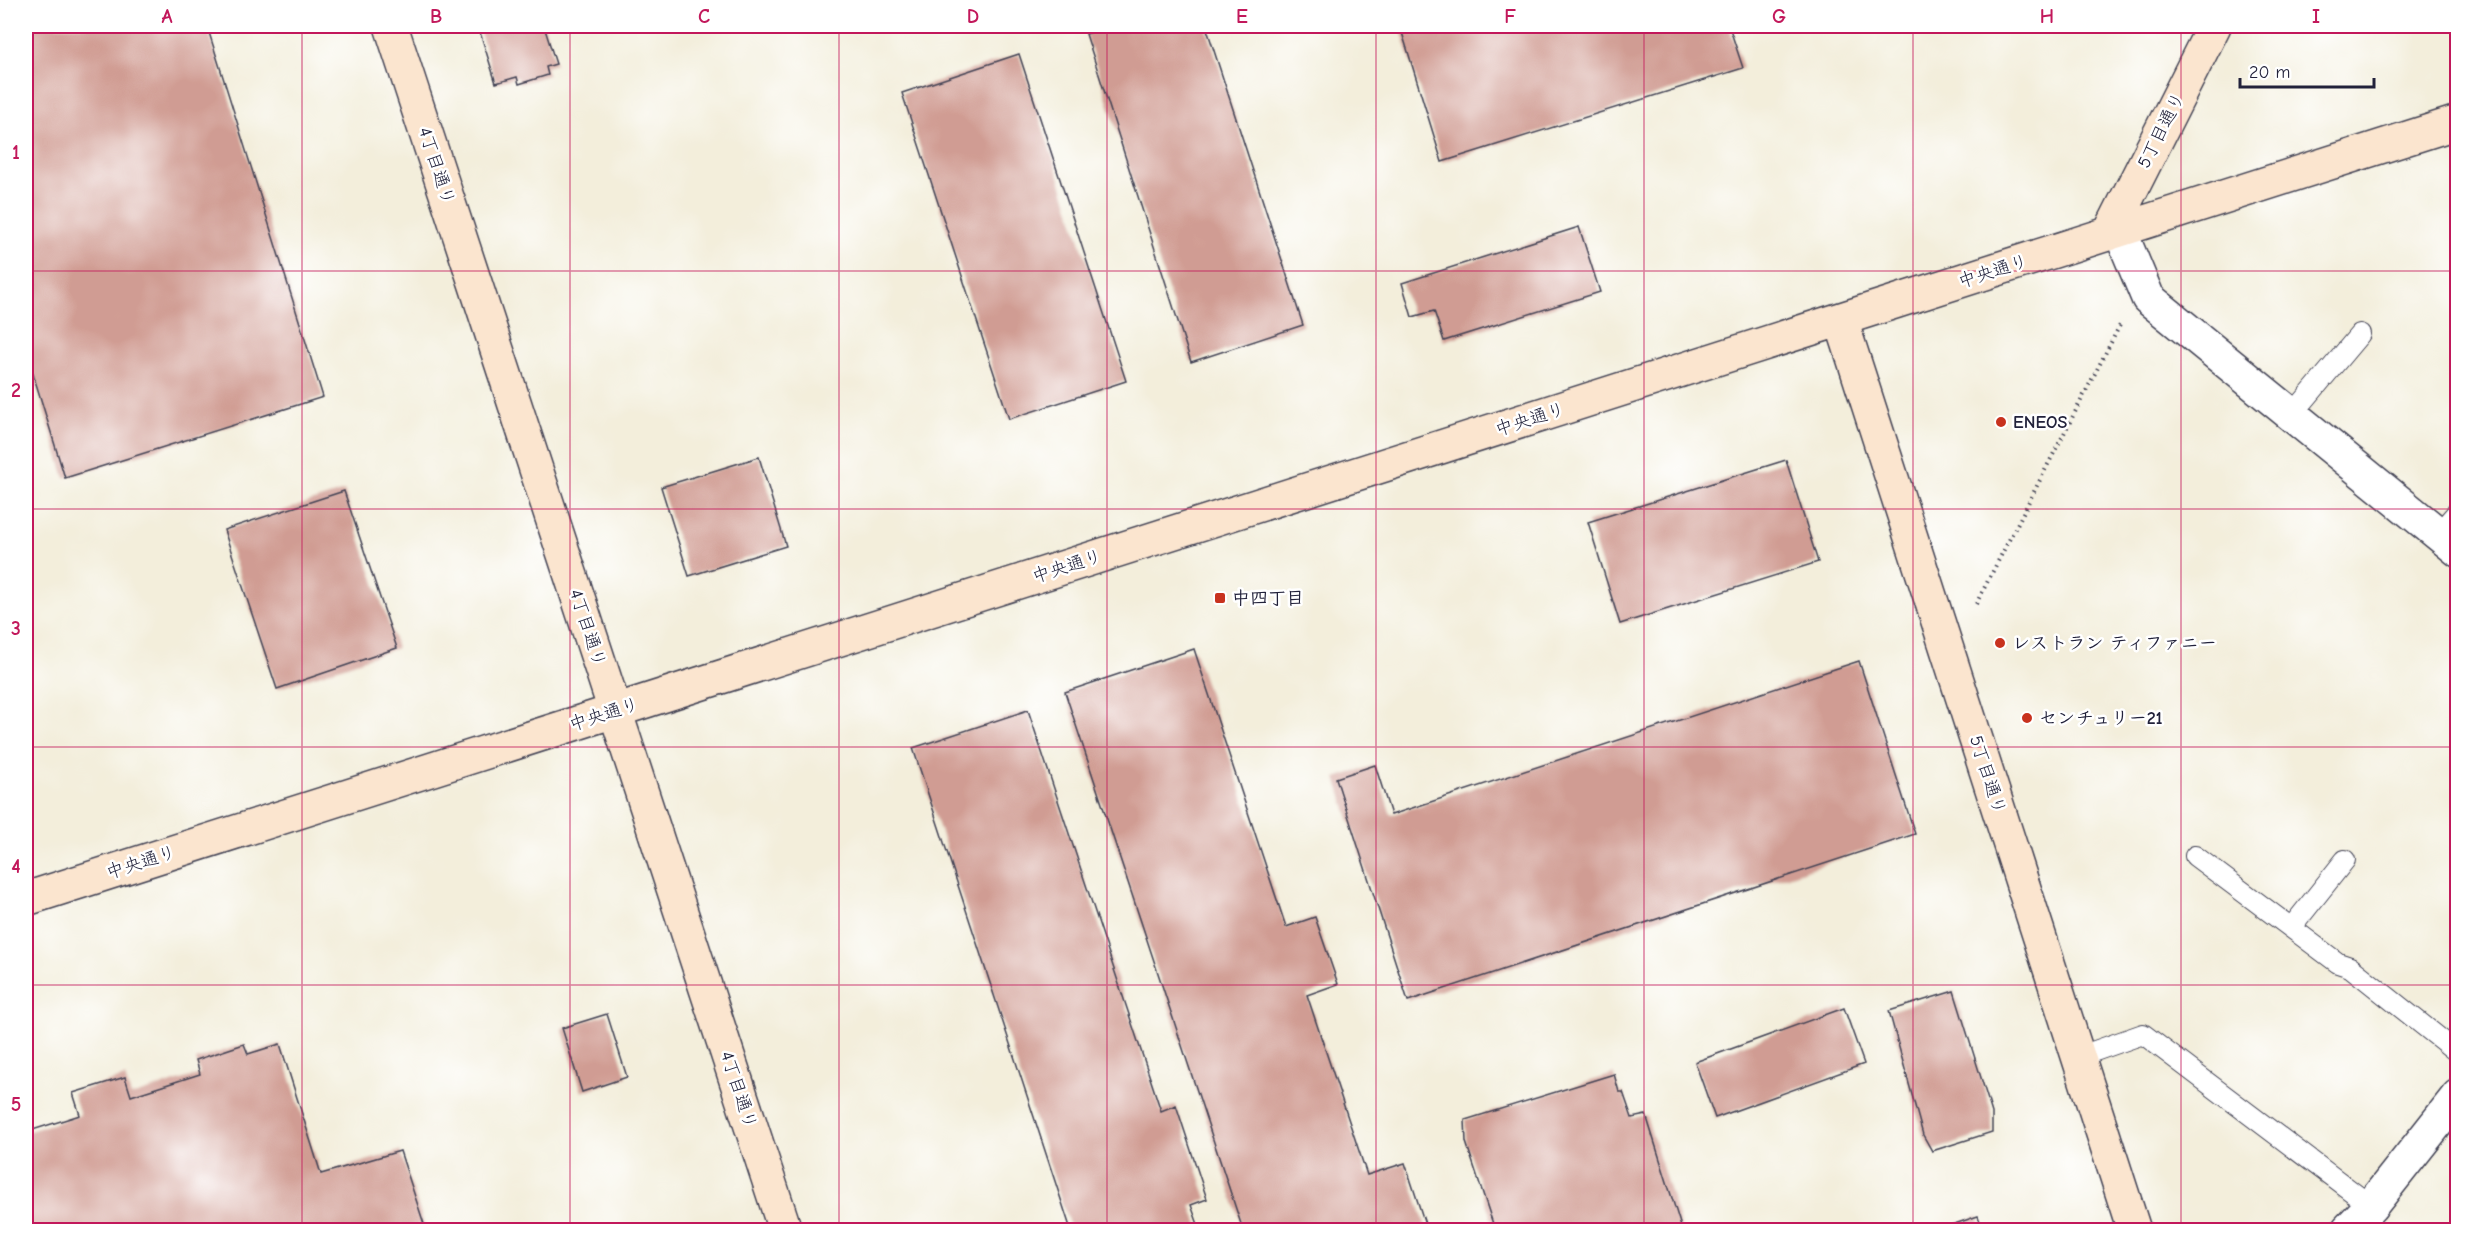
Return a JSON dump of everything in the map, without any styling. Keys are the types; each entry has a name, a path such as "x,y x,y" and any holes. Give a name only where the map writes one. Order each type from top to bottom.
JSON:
{"street":[{"name":"4丁目通り","path":"392,26 784,1230"},
{"name":"5丁目通り","path":"2114,232 2214,26"},
{"name":"中央通り","path":"26,898 2457,122"},
{"path":"2114,232 2142,282 2148,298 2292,415 2451,532"},
{"name":"5丁目通り","path":"1841,320 2134,1230"},
{"path":"2348,1230 2372,1206 2457,1096"}],"lane":[{"path":"2292,415 2360,334"},
{"path":"2195,856 2338,963 2350,968 2457,1053"},
{"path":"2291,928 2345,860"},
{"path":"2078,1057 2143,1034 2372,1206"}],"path":[{"path":"1941,629 1969,617 2142,282"}],"building":[{"path":"26,26 207,26 323,397 65,478 26,351"},
{"path":"478,26 544,26 556,64 546,67 548,75 519,84 517,77 496,83"},
{"path":"1110,26 1206,26 1303,325 1191,362 1086,34"},
{"path":"1400,26 1729,26 1743,68 1442,162"},
{"path":"1019,54 1126,381 1009,419 902,93"},
{"path":"1579,227 1600,292 1444,341 1434,311 1412,317 1402,283"},
{"path":"759,457 786,546 689,576 661,487"},
{"path":"1786,460 1818,562 1620,624 1588,522"},
{"path":"344,491 397,648 277,689 224,530"},
{"path":"1194,649 1286,927 1315,917 1338,984 1307,995 1367,1175 1405,1163 1427,1230 1243,1230 1065,692"},
{"path":"1859,661 1915,834 1408,1001 1336,778 1375,765 1391,815"},
{"path":"1028,710 1161,1111 1176,1105 1207,1199 1191,1205 1200,1230 1071,1230 913,748"},
{"path":"1954,991 1992,1113 1992,1132 1932,1151 1923,1135 1889,1011"},
{"path":"1844,1008 1864,1064 1715,1118 1695,1062"},
{"path":"607,1014 627,1077 582,1092 562,1028"},
{"path":"244,1044 248,1054 280,1044 321,1174 400,1151 426,1230 26,1230 26,1132 80,1115 73,1093 125,1077 131,1096 200,1074 196,1060"},
{"path":"1614,1074 1619,1092 1623,1092 1632,1118 1646,1115 1682,1230 1495,1230 1466,1142 1465,1120"},
{"path":"1978,1216 1983,1230 1937,1230"}],"place":[{"name":"ENEOS","path":"2001,422"},
{"name":"中四丁目","path":"1220,598"},
{"name":"レストラン ティファニー","path":"2000,643"},
{"name":"センチュリー21","path":"2027,718"}]}
